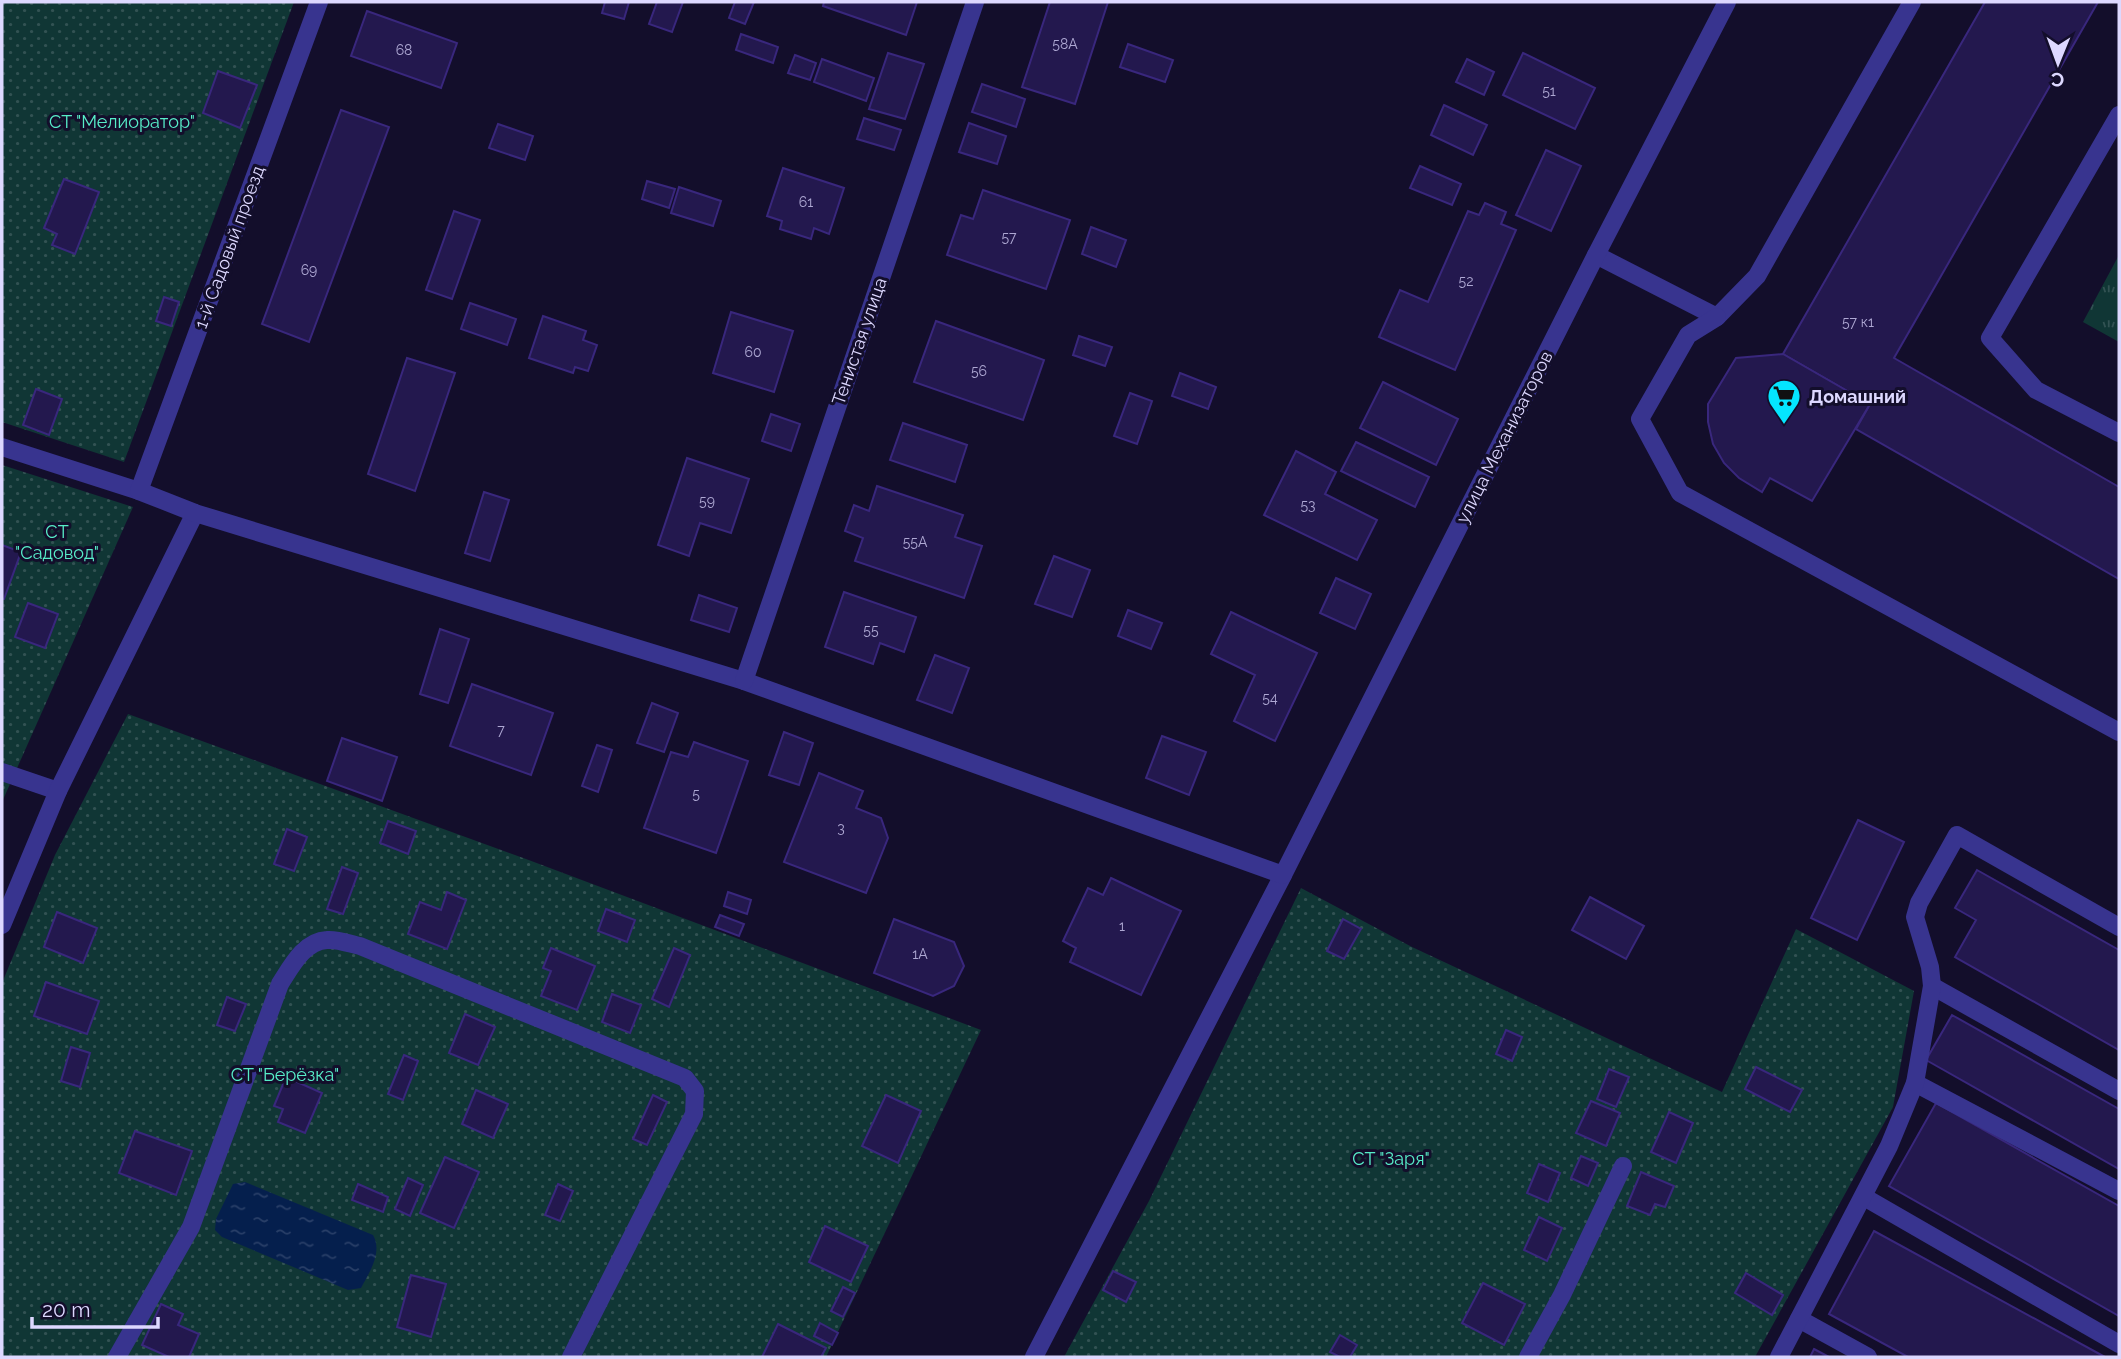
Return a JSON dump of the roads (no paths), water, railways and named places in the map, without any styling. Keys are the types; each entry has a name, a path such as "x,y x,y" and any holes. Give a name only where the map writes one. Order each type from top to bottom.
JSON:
{"street":[{"name":"1-й Садовый проезд","path":"139,491 319,2"},
{"name":"Тенистая улица","path":"744,681 975,2"},
{"name":"улица Механизаторов","path":"1034,1357 1283,875 1727,2"},
{"path":"1912,2 1757,276 1717,317 1688,335 1640,419 1680,493 2119,732"},
{"path":"2119,115 1990,338 2036,390 2119,433"},
{"path":"1596,255 1717,317"},
{"path":"2,447 139,491 195,513 744,681 1283,875"},
{"path":"2,925 58,791 195,513"},
{"path":"2,772 58,791"},
{"path":"1779,1357 1864,1197 1915,1083 1932,986 1930,967 1915,917 1919,903 1957,835 2119,927"},
{"path":"117,1357 191,1227 280,984 299,955 327,939 360,946 685,1078 695,1091 694,1114 571,1357"},
{"path":"1932,986 2119,1091"},
{"path":"1915,1083 2119,1191"},
{"path":"1528,1357 1562,1295 1623,1166"},
{"path":"1864,1197 2119,1343"},
{"path":"1799,1318 1868,1357"}],"water":[{"path":"245,1182 373,1235 376,1255 361,1288 348,1290 222,1237 215,1230 216,1219 233,1184"}],"place":[{"name":"Домашний","path":"1784,426"}],"park label":[{"name":"СТ \"Мелиоратор\"","path":"122,121"},
{"name":"СТ \"Садовод\"","path":"57,541"},
{"name":"СТ \"Берёзка\"","path":"285,1074"},
{"name":"СТ \"Заря\"","path":"1391,1158"}]}
